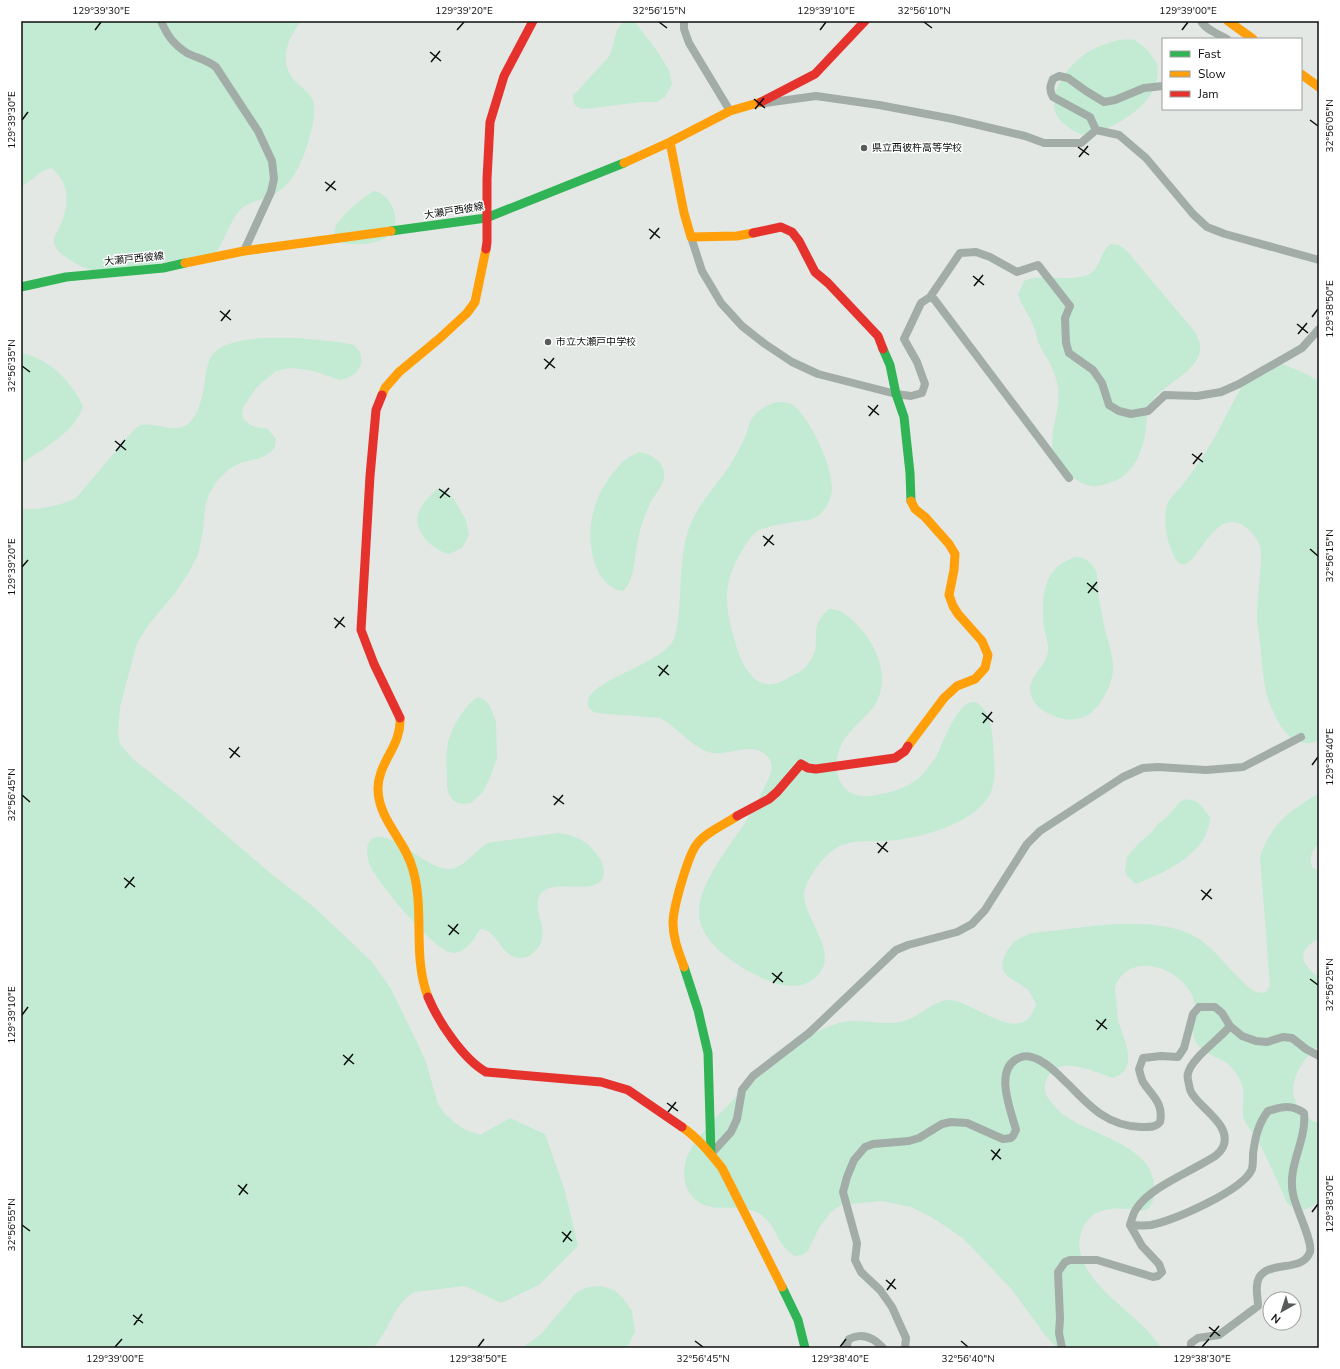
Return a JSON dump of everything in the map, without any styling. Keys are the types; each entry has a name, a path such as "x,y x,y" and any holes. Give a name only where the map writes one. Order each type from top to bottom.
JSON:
{"street":[{"path":"161,21 169,38 187,53 208,61 216,67 258,131 272,161 274,179 271,192 244,251"},
{"path":"532,21 504,76 490,122 486,218 487,242 475,302 467,313 398,372 385,388 376,410 370,476 361,630 365,647 400,719 401,732 383,768 377,787 380,805 386,820 412,865 417,889 422,981 428,999 463,1052 475,1064 487,1072 601,1082 628,1090 691,1133 722,1168 768,1255 798,1320 805,1348"},
{"path":"684,21 684,29 689,43 730,112"},
{"name":"大瀬戸西彼線","path":"21,286 66,277 163,268 244,251 486,218 598,174 670,142 730,112 757,104 815,74 864,21"},
{"path":"1201,21 1212,31 1225,38"},
{"path":"1228,21 1252,38"},
{"path":"1302,75 1319,87"},
{"path":"1096,130 1090,117 1053,98 1050,92 1053,78 1059,76 1068,78 1104,102 1116,100 1144,88 1162,86"},
{"path":"757,104 816,96 879,105 953,119 1025,136 1044,144 1080,143 1096,130 1119,134 1146,158 1193,214 1207,227 1225,234 1319,260"},
{"path":"670,142 675,161 679,189 691,237 702,271 721,303 742,326 764,344 792,362 818,374 896,394 911,396 922,393 925,384 917,362 904,338 921,303 930,296 960,253 976,252 990,257 1017,272 1038,265 1070,306 1065,318 1066,343 1069,353 1094,370 1102,383 1109,405 1131,414 1148,411 1165,394 1197,396 1221,392 1302,348 1319,329"},
{"path":"691,237 737,236 781,227 792,232 799,241 815,272 828,283 878,336 890,365 896,394 904,417 910,473 910,500 915,509 925,517 949,544 955,554 954,570 949,595 958,614 982,641 988,655 985,668 975,679 957,686 944,698 905,751 895,758 816,769 808,768 801,764 769,799 709,834 697,844 691,854 678,898 673,922 675,943 698,1010 708,1053 711,1154"},
{"path":"930,296 934,299 1069,478"},
{"path":"711,1154 731,1132 737,1119 742,1090 753,1076 809,1033 896,950 908,945 957,932 972,924 985,910 1027,844 1040,831 1123,776 1143,768 1158,767 1206,770 1243,767 1301,737"},
{"path":"905,1348 906,1338 892,1307 880,1290 862,1272 855,1260 857,1243 843,1192 854,1160 865,1147 873,1144 919,1138 942,1124 951,1122 967,1123 979,1127 1003,1139 1011,1138 1016,1130 1004,1087 1005,1074 1015,1059 1023,1056 1038,1059 1046,1064 1065,1080 1085,1102 1105,1118 1111,1121 1139,1127 1154,1126 1160,1122 1162,1114 1159,1104 1143,1081 1139,1069 1143,1058 1161,1056 1178,1057 1184,1048 1193,1014 1199,1006 1215,1007 1222,1013 1230,1026 1242,1036 1256,1041 1266,1042 1283,1037 1292,1038 1306,1049 1319,1056"},
{"path":"1062,1348 1059,1333 1060,1318 1058,1272 1065,1262 1070,1260 1097,1260 1153,1277 1158,1276 1162,1272 1159,1264 1142,1246 1130,1225 1136,1208 1146,1198 1216,1156 1223,1146 1225,1135 1223,1130 1217,1121 1190,1091 1188,1074 1191,1066 1201,1054 1224,1034 1230,1026"},
{"path":"1130,1225 1152,1224 1201,1206 1232,1189 1244,1179 1252,1169 1255,1141 1261,1120 1268,1111 1281,1107 1293,1107 1304,1113 1305,1125 1292,1173 1292,1184 1293,1195 1310,1242 1310,1252 1305,1259 1297,1264 1269,1268 1261,1275 1256,1284 1258,1306 1219,1335 1198,1338 1191,1343 1191,1348"},
{"path":"846,1348 849,1339 856,1335 867,1336 883,1348"}],"green space":[{"path":"21,21 301,21 288,43 286,51 287,67 295,81 312,98 314,106 314,120 309,139 298,168 285,187 276,193 241,209 215,254 106,272 96,271 81,266 60,253 54,243 55,236 66,210 67,203 65,188 58,174 52,168 47,169 39,173 21,187"},
{"path":"626,21 635,22 657,51 669,70 672,84 665,97 657,102 641,102 581,109 574,104 573,96 608,58 611,53 618,29"},
{"path":"1119,40 1134,40 1149,52 1157,64 1158,75 1155,85 1151,94 1144,103 1128,117 1097,133 1084,135 1078,133 1063,123 1057,115 1054,105 1058,86 1070,67 1085,54 1093,49"},
{"path":"375,191 386,198 394,210 395,224 393,231 384,239 372,243 342,243 334,233 339,220 354,205"},
{"path":"1111,244 1119,245 1126,250 1196,333 1200,344 1196,362 1190,369 1166,387 1151,403 1143,445 1132,468 1120,479 1099,486 1094,486 1083,483 1072,477 1059,465 1054,454 1052,443 1058,396 1057,383 1052,368 1038,342 1032,323 1018,295 1024,281 1032,278 1071,278 1087,275 1095,269 1107,247"},
{"path":"299,338 354,345 360,352 362,362 357,372 350,377 340,380 313,371 301,369 290,368 276,371 257,387 243,407 242,415 244,420 255,427 268,429 276,439 275,447 271,452 261,458 240,463 229,469 217,481 209,494 205,507 203,531 198,555 175,593 150,623 137,643 120,707 118,731 120,744 133,759 191,805 270,873 314,907 371,961 390,987 416,1040 426,1062 438,1104 445,1114 464,1129 480,1135 510,1118 545,1134 565,1191 578,1246 539,1285 501,1303 465,1286 415,1292 401,1303 373,1348 21,1348 21,509 49,507 76,498 132,432 139,426 151,425 177,428 188,424 195,415 200,404 209,361 215,352 224,346 249,339"},
{"path":"21,353 50,365 72,388 83,406 79,415 66,432 21,464"},
{"path":"1274,361 1300,371 1319,381 1319,739 1311,743 1293,738 1284,731 1271,707 1267,695 1263,676 1257,619 1261,552 1259,542 1256,537 1249,530 1235,522 1224,524 1213,532 1196,555 1188,562 1181,564 1174,556 1168,539 1166,527 1165,515 1168,502 1183,485 1206,452 1244,384 1251,374 1257,369"},
{"path":"777,402 784,402 794,406 801,413 815,435 827,462 832,486 831,496 824,510 816,518 774,525 756,532 748,541 736,561 728,583 727,605 731,628 737,648 747,670 759,681 766,684 774,684 804,669 815,651 817,624 829,609 838,610 850,618 867,636 877,656 881,667 882,677 878,699 872,709 846,737 837,757 837,774 840,782 845,788 851,793 859,796 869,796 897,790 917,780 937,755 954,719 967,704 974,702 981,706 991,725 995,768 991,792 984,803 973,813 960,821 930,833 899,840 847,843 831,851 826,856 811,875 804,894 810,916 821,939 825,962 821,972 811,981 806,984 796,986 769,981 747,970 724,955 706,936 701,925 699,913 700,902 709,879 749,816 767,782 771,773 770,760 767,756 755,749 720,753 706,751 692,743 660,718 596,713 588,706 590,696 598,688 657,656 669,646 675,636 679,611 684,547 687,534 695,514 732,462 746,435 752,418 763,408"},
{"path":"639,452 649,455 657,460 663,468 664,478 643,521 632,574 623,591 611,587 602,578 598,571 593,558 590,533 595,507 605,484 624,461"},
{"path":"437,489 444,489 454,499 466,520 469,535 462,548 449,554 437,549 431,544 421,534 418,527 418,514 421,507"},
{"path":"1075,557 1082,558 1087,561 1096,571 1101,608 1111,650 1113,673 1105,695 1095,708 1084,717 1068,719 1059,718 1046,713 1039,707 1033,700 1030,693 1030,686 1048,651 1043,612 1045,588 1052,573 1057,567 1063,562"},
{"path":"478,697 485,700 490,706 496,722 497,758 483,792 471,803 464,804 455,802 449,794 447,788 446,758 448,743 459,717 468,705"},
{"path":"1319,793 1319,843 1313,851 1311,860 1312,867 1319,871 1319,939 1308,946 1303,955 1305,964 1319,978 1319,1047 1308,1056 1299,1069 1293,1091 1295,1101 1302,1111 1309,1118 1319,1123 1319,1201 1311,1207 1303,1210 1295,1209 1287,1203 1259,1142 1244,1119 1242,1083 1233,1069 1225,1062 1200,1048 1197,1044 1194,1039 1193,1031 1195,1015 1194,1002 1189,990 1180,979 1168,972 1155,967 1141,966 1129,970 1119,979 1116,984 1115,991 1118,1020 1128,1055 1126,1069 1121,1074 1113,1078 1076,1066 1058,1067 1051,1072 1045,1083 1047,1096 1061,1113 1077,1123 1129,1149 1140,1157 1148,1167 1153,1178 1154,1195 1150,1207 1142,1210 1115,1208 1096,1213 1086,1222 1083,1228 1079,1248 1087,1269 1095,1281 1141,1324 1161,1348 1057,1348 1045,1335 1013,1291 964,1239 933,1218 911,1207 882,1201 841,1205 831,1212 819,1228 808,1251 802,1255 795,1256 783,1245 768,1221 763,1216 747,1209 710,1207 695,1199 688,1190 684,1178 685,1165 689,1152 698,1138 742,1090 785,1052 807,1037 842,1022 860,1021 895,1023 904,1021 944,1000 959,1002 1001,1021 1021,1023 1029,1018 1036,1005 1032,996 1029,991 1004,972 1002,966 1007,951 1012,945 1021,938 1032,933 1114,924 1157,925 1176,929 1194,936 1206,944 1252,990 1259,993 1266,992 1270,986 1260,857 1264,845 1270,835 1283,819"},
{"path":"1186,799 1198,802 1210,817 1207,830 1202,841 1184,860 1160,874 1136,884 1128,877 1125,871 1127,857 1180,802"},
{"path":"558,833 578,838 591,847 599,857 604,868 602,880 596,885 587,887 555,887 546,889 540,895 538,902 543,936 541,943 530,956 520,958 507,952 492,934 486,930 480,929 473,940 463,950 455,953 446,951 421,930 394,900 374,872 367,855 367,847 369,842 376,837 385,838 395,842 429,863 440,868 450,869 455,868 465,862 487,843"},
{"path":"601,1286 614,1290 623,1298 632,1311 635,1332 627,1348 522,1348 541,1334 576,1293 588,1287"}],"traffic: fast":[{"path":"391,231 486,218 624,163"},
{"path":"21,287 66,277 163,268 185,263"},
{"path":"883,349 890,365 896,394 904,417 910,473 911,501"},
{"path":"684,967 698,1010 708,1053 711,1154"},
{"path":"782,1287 798,1320 805,1348"}],"traffic: slow":[{"path":"1228,21 1252,38"},
{"path":"1302,75 1319,87"},
{"path":"624,163 670,142 730,111 761,102"},
{"path":"670,142 684,213 691,237 737,236 753,233"},
{"path":"185,263 244,251 391,231"},
{"path":"382,395 385,388 399,372 440,338 467,313 475,302 486,249"},
{"path":"908,746 944,698 957,686 975,679 985,668 988,655 982,641 958,614 949,595 954,570 955,554 949,544 925,517 915,509 911,501"},
{"path":"400,718 400,728 394,746 381,771 378,790 383,812 405,850 413,870 418,901 419,949 423,981 428,997"},
{"path":"684,967 675,940 673,923 675,906 685,870 697,844 710,832 737,816"},
{"path":"682,1127 699,1141 722,1168 782,1287"}],"traffic: jam":[{"path":"486,249 487,179 490,122 504,76 533,21"},
{"path":"761,102 815,74 865,21"},
{"path":"753,233 781,227 792,232 799,241 815,272 828,283 878,336 883,349"},
{"path":"382,395 376,410 370,476 361,630 374,664 400,718"},
{"path":"737,816 769,799 801,764 808,768 816,769 895,758 905,751 908,746"},
{"path":"428,997 432,1007 452,1039 477,1066 486,1072 601,1082 628,1090 682,1127"}],"place":[{"name":"県立西彼杵高等学校","path":"864,148"},
{"name":"市立大瀬戸中学校","path":"548,342"}]}
